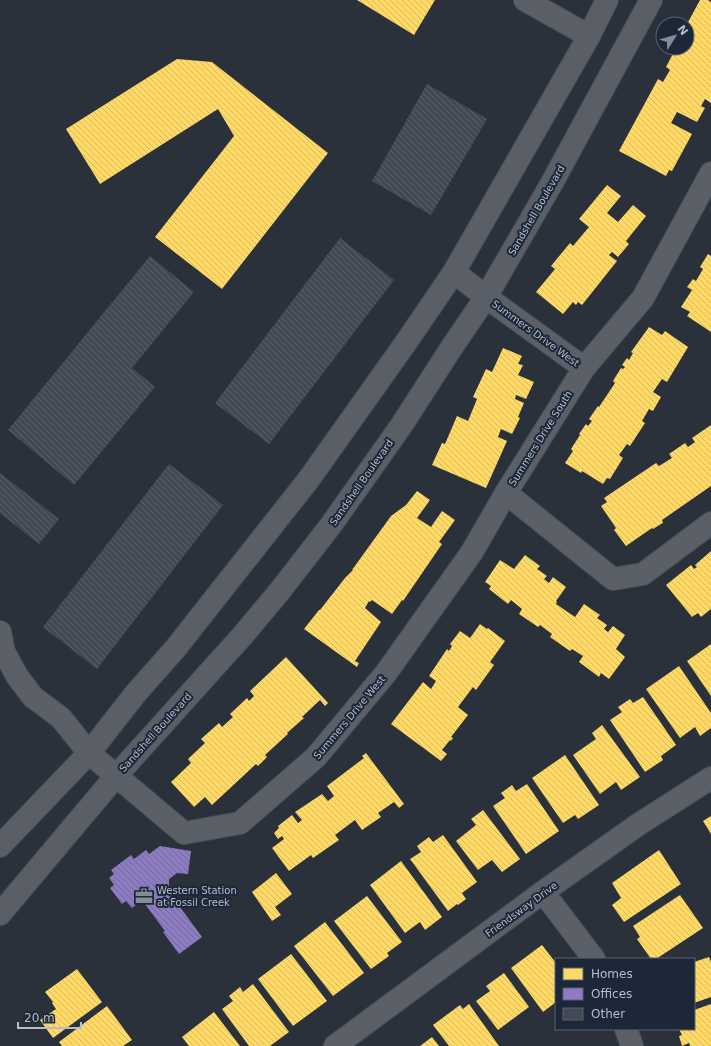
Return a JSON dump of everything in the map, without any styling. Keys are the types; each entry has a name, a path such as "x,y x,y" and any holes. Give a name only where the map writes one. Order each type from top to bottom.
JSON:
{"street":[{"path":"525,0 589,36"},
{"path":"0,846 89,753 136,693 175,649 309,479 454,272 589,36 607,0"},
{"name":"Sandshell Boulevard","path":"0,914 116,776 243,635 279,592 317,543 402,426 452,347 486,297 553,181 651,0"},
{"name":"Summers Drive West","path":"454,272 584,368 643,298 711,173"},
{"name":"Summers Drive South","path":"584,368 506,493 613,579 643,574 711,523"},
{"name":"Summers Drive West","path":"116,776 184,833 240,822 316,757 386,673 472,552 506,493"},
{"path":"0,632 4,652 17,676 33,697 61,718 89,753 116,776"},
{"name":"Friendsway Drive","path":"335,1046 543,892 639,824 711,778"},
{"path":"543,892 593,958"},
{"path":"626,1030 632,1046"}],"building: Homes":[{"path":"357,0 435,0 414,35"},
{"path":"700,0 708,0 711,2 711,103 705,99 701,106 705,108 697,122 677,112 671,123 692,134 672,171 669,170 666,176 619,151 658,79 663,82 670,70 666,67 672,56 695,56 695,16 691,16"},
{"path":"177,59 212,62 328,153 222,289 155,237 234,136 218,109 100,184 66,129"},
{"path":"607,185 621,196 607,213 618,222 633,205 646,216 626,241 629,244 618,257 612,252 609,255 617,261 582,305 578,302 576,305 573,302 563,314 536,292 555,269 551,266 570,243 573,246 589,227 579,219"},
{"path":"708,254 711,256 711,332 687,316 690,312 681,307 692,290 687,287 693,279 696,281 703,269 700,267"},
{"path":"649,327 662,335 665,331 688,347 667,382 662,379 653,392 661,397 653,411 649,409 642,421 645,423 630,446 627,444 619,455 623,458 610,479 607,478 603,484 582,471 581,473 565,463 573,451 571,449 580,435 582,436 579,434 586,424 588,426 592,421 589,419 615,383 613,381 621,368 623,369 625,367 622,365 627,358 629,360 633,353 631,352"},
{"path":"503,348 522,356 518,364 523,365 518,375 534,382 526,399 516,395 515,399 524,403 518,417 520,418 512,434 501,429 498,437 507,441 486,488 432,465 442,443 445,444 457,416 468,421 477,399 473,397 486,369 492,372"},
{"path":"711,425 711,486 662,520 663,523 653,529 652,528 626,546 614,530 616,528 601,506 607,502 604,498 656,463 659,466 672,458 669,454 685,443 688,447 695,442 692,438"},
{"path":"417,491 430,500 417,518 431,527 442,511 455,520 439,542 442,544 403,601 402,600 392,614 372,600 370,602 369,601 365,608 381,622 355,661 359,663 357,667 304,629 353,570 391,516 406,505"},
{"path":"711,551 711,609 701,617 698,613 692,617 666,585 691,565 694,569 697,567 695,565"},
{"path":"525,555 540,566 537,569 547,576 544,579 549,583 553,577 566,587 556,601 556,604 575,617 584,604 600,615 597,618 607,625 604,629 608,632 613,626 625,635 616,649 625,657 609,679 601,673 599,677 579,662 583,656 572,649 570,651 550,637 552,634 540,625 538,627 519,614 522,609 511,600 508,604 489,589 491,586 485,582 500,560 514,569"},
{"path":"480,624 505,641 490,662 494,665 476,690 473,687 458,707 468,715 451,737 453,738 451,741 450,740 442,750 447,754 441,761 391,724 423,682 431,689 436,681 429,676 447,649 449,651 452,646 450,644 460,631 470,638"},
{"path":"711,644 711,696 687,661"},
{"path":"286,657 328,703 325,706 320,700 302,717 304,718 287,733 288,734 265,755 267,757 258,766 256,764 212,805 205,797 194,807 171,782 191,763 188,759 205,743 201,739 219,723 222,727 233,717 230,714 247,698 249,701 254,696 250,691"},
{"path":"679,666 711,713 711,728 700,736 695,727 680,738 646,689"},
{"path":"643,697 676,745 661,756 663,760 645,772 610,720 622,712 618,707 630,699 633,703"},
{"path":"602,725 640,777 621,790 616,782 600,794 573,755 596,739 592,733"},
{"path":"366,753 404,804 399,808 394,802 378,813 381,817 362,830 355,820 335,835 339,840 313,858 311,855 289,871 272,848 284,839 282,836 278,839 274,833 279,828 278,826 292,815 298,823 302,820 295,812 322,794 328,801 334,796 327,786 364,758 362,756"},
{"path":"565,755 599,805 578,819 575,815 563,823 532,778"},
{"path":"527,784 559,831 526,854 493,806 505,798 501,793 512,785 516,791"},
{"path":"483,810 520,859 502,872 492,860 478,870 456,841 476,825 471,819"},
{"path":"711,816 711,834 703,821"},
{"path":"443,835 477,882 462,893 466,899 448,911 410,859 421,852 417,846 429,837 433,842"},
{"path":"659,850 681,884 624,922 612,905 621,898 612,883"},
{"path":"401,861 442,917 425,930 420,922 405,933 370,885"},
{"path":"276,873 292,894 275,907 281,915 272,921 252,892"},
{"path":"680,895 703,928 658,958 650,958 637,939 640,937 633,926"},
{"path":"367,896 402,942 387,953 389,956 371,969 334,921"},
{"path":"325,922 364,973 333,996 294,946"},
{"path":"542,945 555,962 555,1003 543,1012 511,968"},
{"path":"291,954 327,1001 293,1026 258,979"},
{"path":"709,957 711,962 711,997 695,1003 695,962"},
{"path":"77,969 102,1002 53,1038 40,1020 56,1009 52,1003 53,1002 45,992"},
{"path":"504,973 529,1007 498,1030 476,1001 490,991 486,986"},
{"path":"253,984 289,1032 270,1046 249,1046 222,1009 233,1001 229,996 240,987 243,992"},
{"path":"469,1004 499,1046 449,1046 433,1025 460,1005 463,1009"},
{"path":"711,1004 711,1046 690,1046 689,1043 682,1046 679,1036 682,1035 680,1030 695,1030 695,1010"},
{"path":"107,1006 132,1040 123,1046 62,1046 59,1042"},
{"path":"214,1012 240,1046 189,1046 182,1037"},
{"path":"432,1037 439,1046 420,1046"}],"building: Offices":[{"name":"Western Station at Fossil Creek","path":"160,846 191,851 188,874 177,873 169,879 169,892 202,937 179,954 163,932 165,931 142,900 132,908 126,901 122,904 110,888 114,885 109,878 114,874 111,870 131,855 134,859 146,850 149,854"}],"building: Other":[{"path":"427,84 487,119 431,215 372,181"},
{"path":"340,238 394,280 269,444 215,403"},
{"path":"150,256 194,292 132,368 155,387 74,485 8,430"},
{"path":"169,464 223,505 97,669 43,627"},
{"path":"0,473 59,519 39,544 0,513"}],"place":[{"name":"Western Station at Fossil Creek","path":"144,896"}]}
